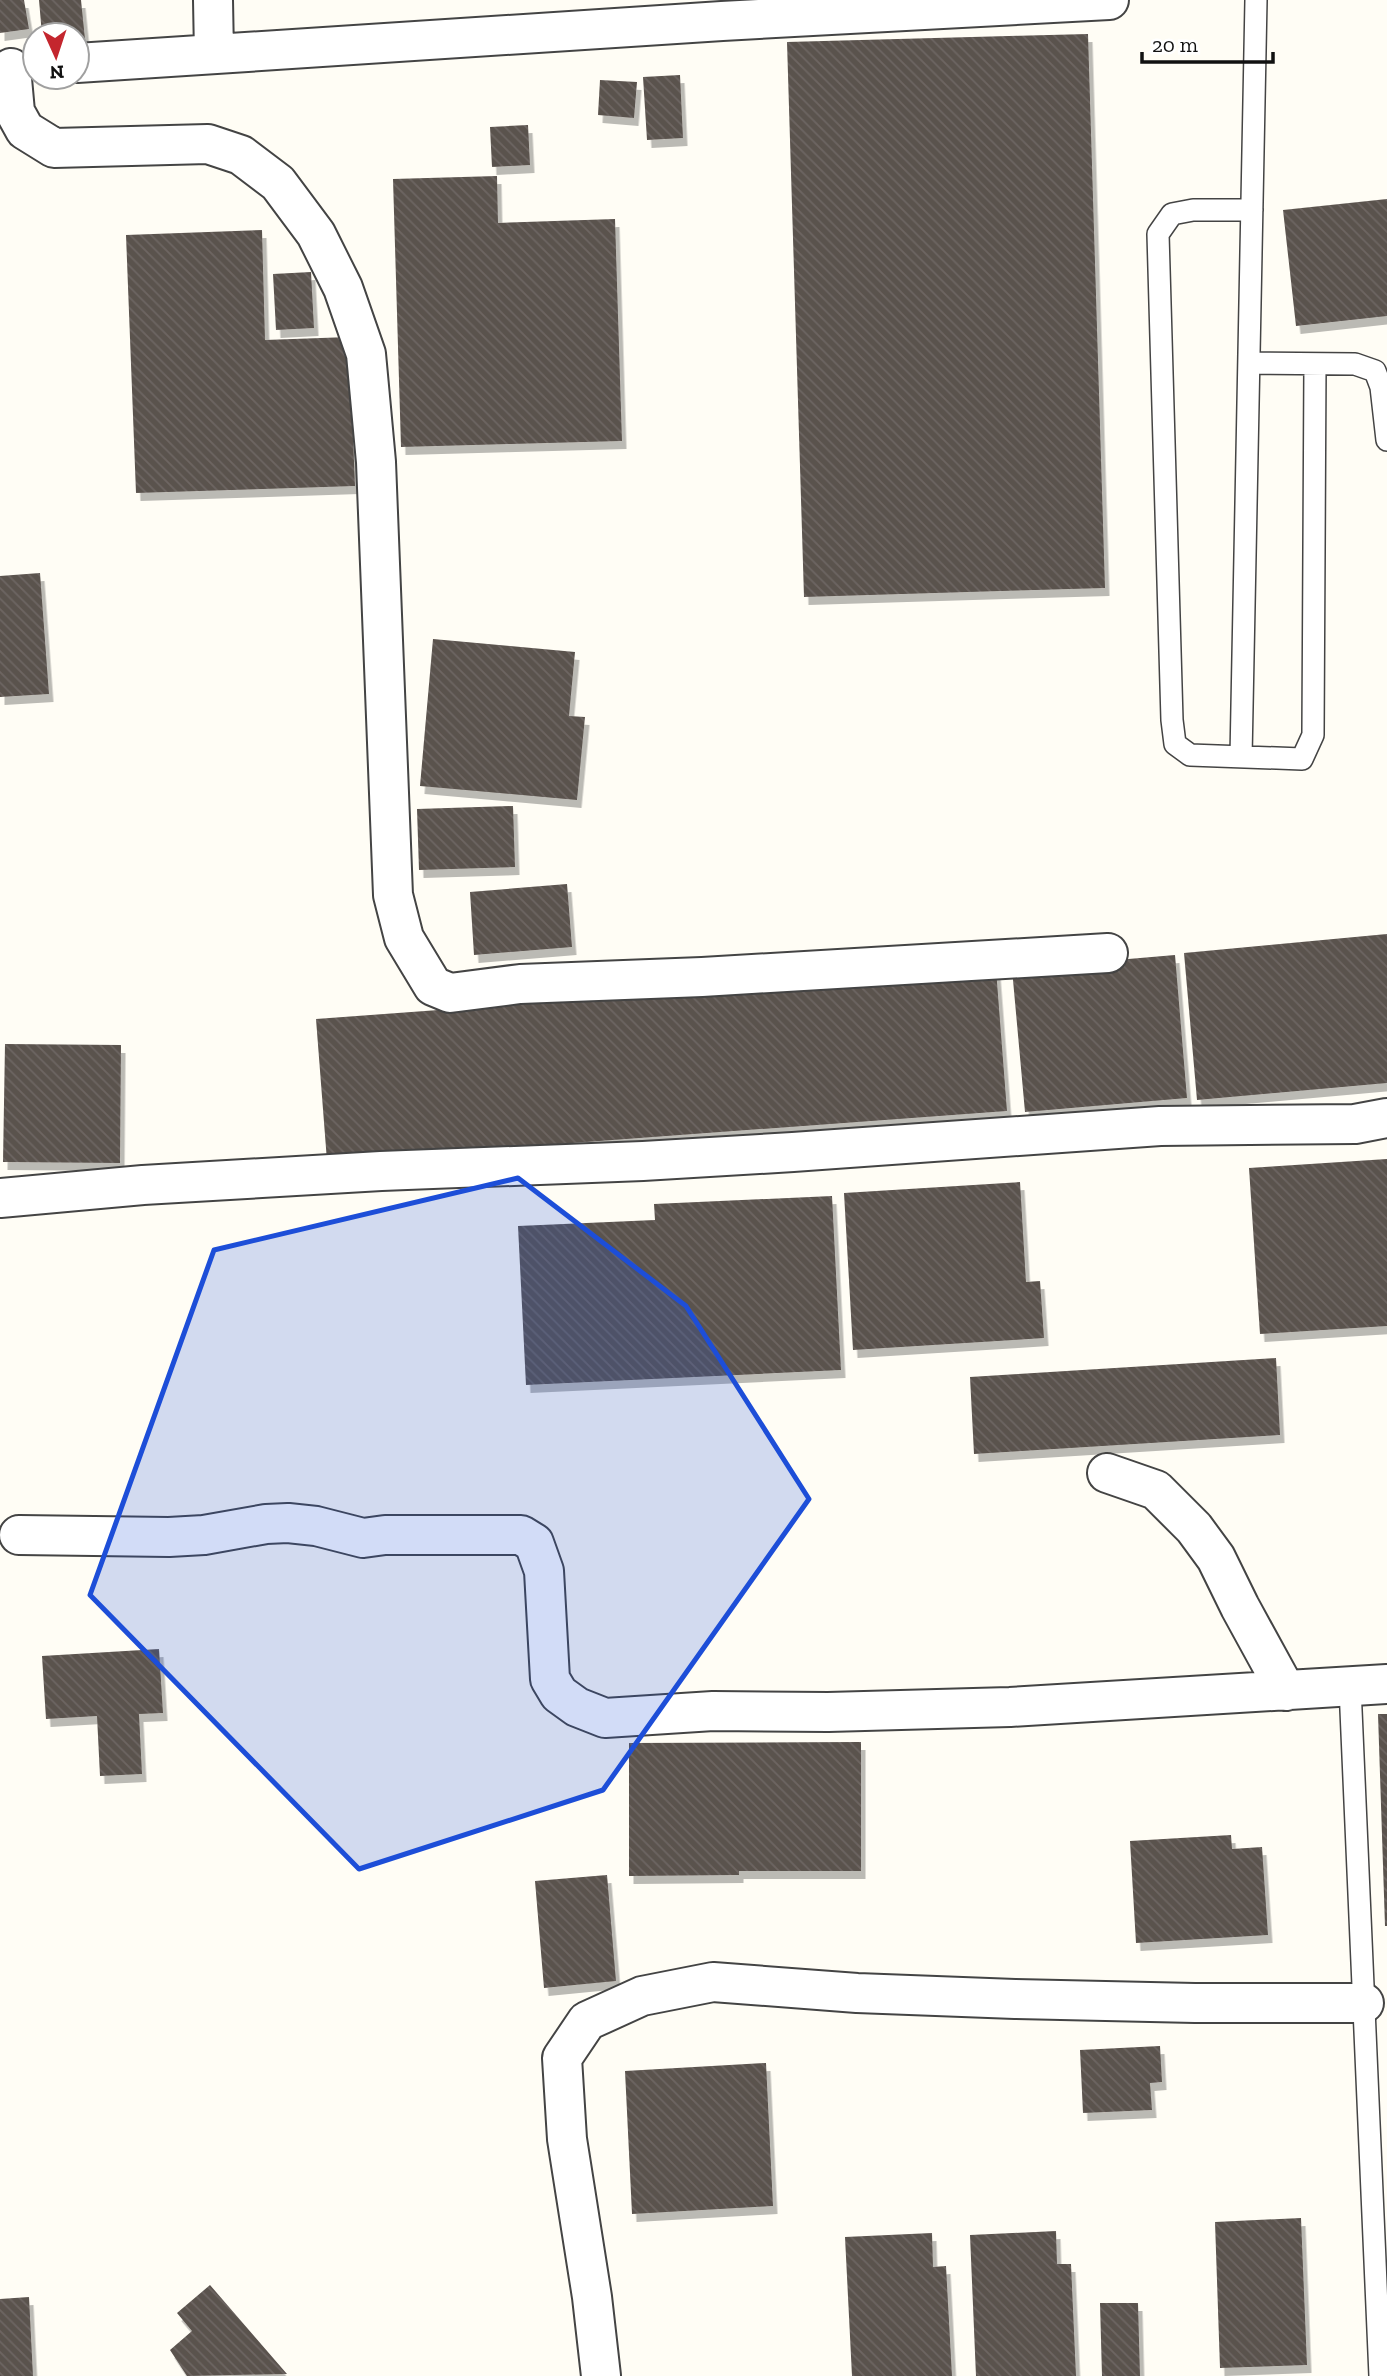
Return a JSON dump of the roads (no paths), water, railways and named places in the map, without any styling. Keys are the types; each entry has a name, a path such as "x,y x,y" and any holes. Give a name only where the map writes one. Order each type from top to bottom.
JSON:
{"street":[{"path":"213,0 214,54"},
{"path":"91,62 722,10 1109,0"},
{"path":"16,67 15,112 25,130 54,148 208,144 241,155 278,183 316,234 343,288 366,354 376,462 393,895 404,938 433,986 450,993 520,984 778,973 1108,953"},
{"path":"0,1198 156,1184 779,1153 1160,1126 1355,1124 1387,1118"},
{"path":"1107,1473 1156,1490 1194,1528 1216,1558 1286,1691"},
{"path":"19,1535 169,1537 204,1535 266,1524 288,1523 316,1526 363,1538 386,1535 521,1535 534,1543 544,1572 550,1679 559,1694 577,1707 605,1717 713,1711 828,1712 1010,1707 1369,1685"},
{"path":"601,2376 592,2297 567,2139 562,2058 587,2021 642,1996 713,1982 857,1993 1015,1999 1364,2003"}],"lane":[{"path":"1241,757 1256,0"},
{"path":"1252,209 1172,214 1158,234 1172,720 1175,744 1190,755 1302,759 1313,735 1315,363"},
{"path":"1250,363 1355,364 1375,371 1381,387 1387,440"},
{"path":"1369,1685 1364,2003 1380,2376"}]}
